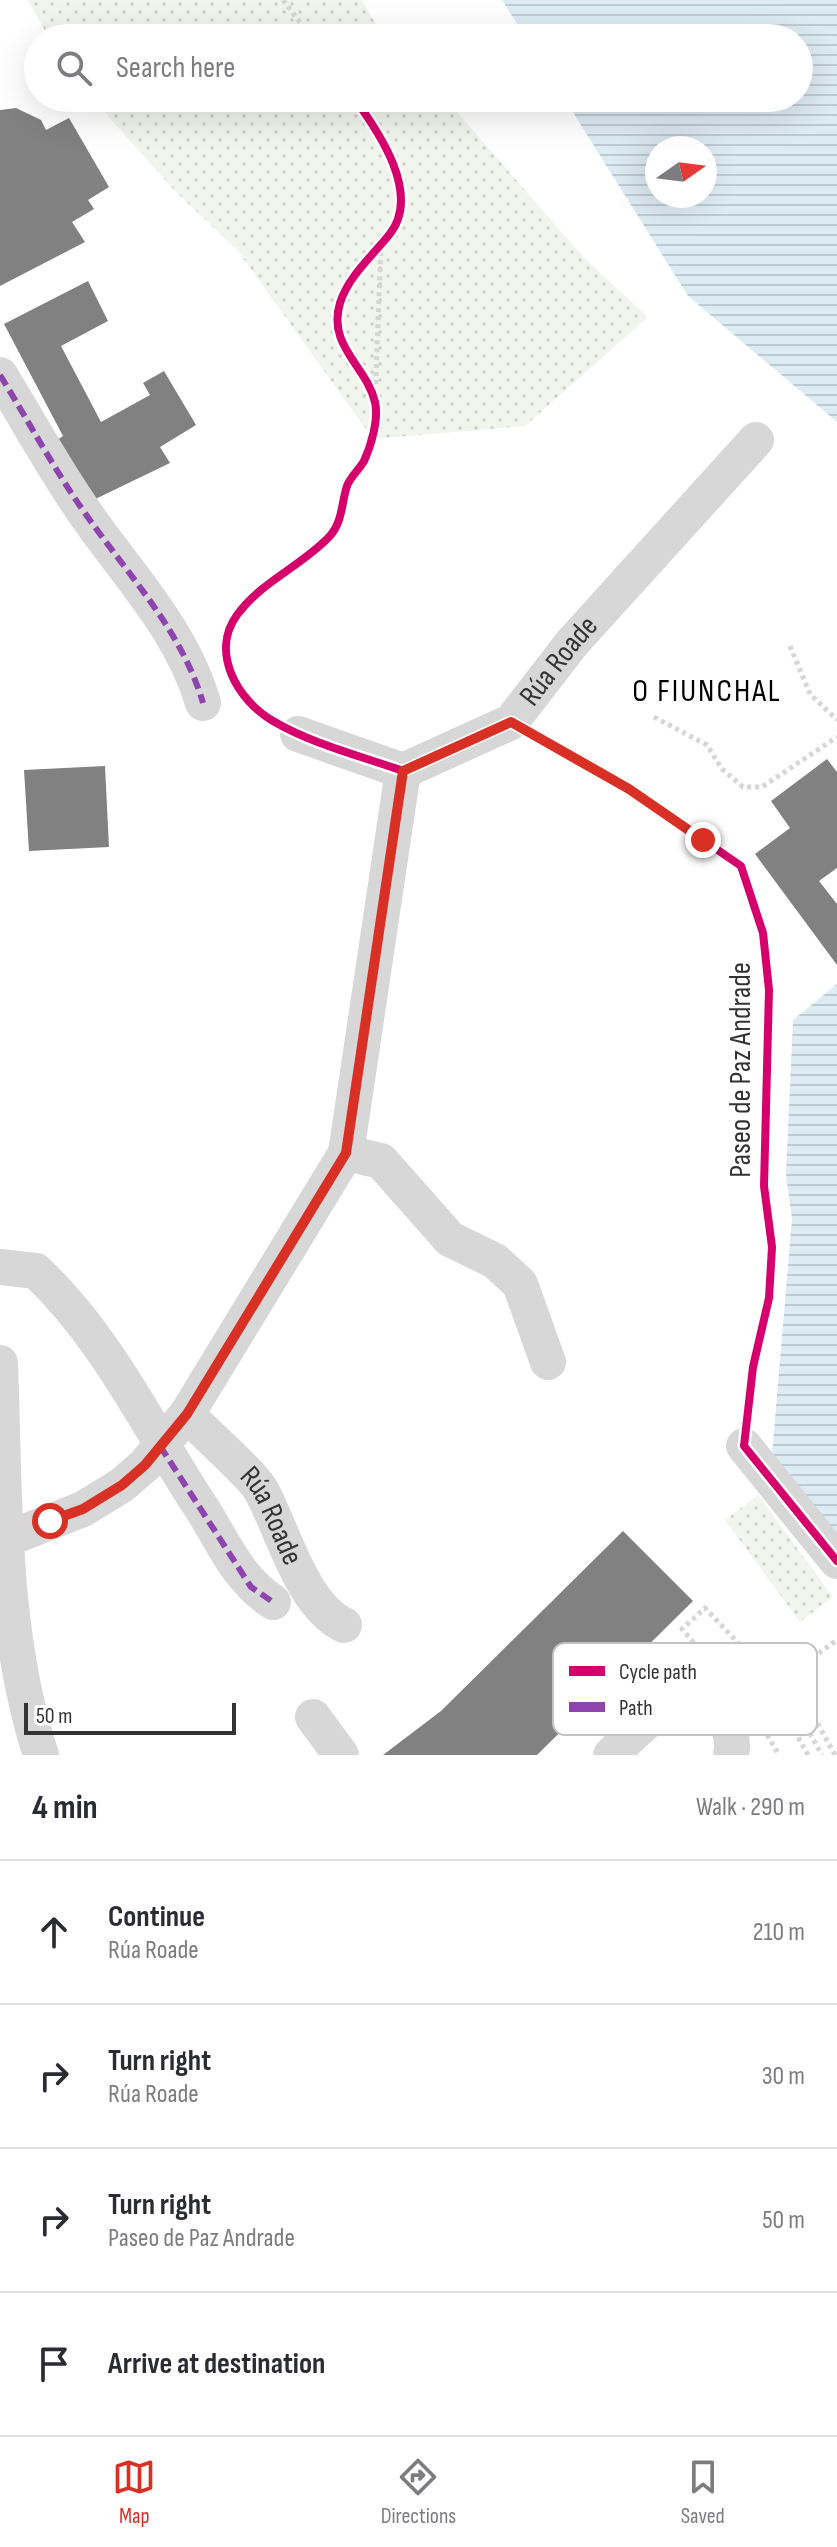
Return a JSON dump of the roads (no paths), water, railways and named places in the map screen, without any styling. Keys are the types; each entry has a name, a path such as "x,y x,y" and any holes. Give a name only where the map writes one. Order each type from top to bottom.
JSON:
{"street":[{"path":"0,375 63,482 175,640 195,676 203,703"},
{"name":"Rúa Roade","path":"403,771 511,722 572,643 756,440"},
{"path":"7,1539 96,1501 122,1485 160,1446 187,1414 346,1153 403,771 298,734"},
{"path":"346,1153 381,1161 450,1239 495,1261 520,1284 548,1362"},
{"path":"0,1267 36,1271 88,1325 160,1446 251,1587 273,1602"},
{"path":"0,1363 14,1718 41,1755"},
{"name":"Rúa Roade","path":"187,1414 259,1487 280,1535 312,1593 336,1621 344,1625"},
{"path":"744,1446 837,1561"},
{"path":"313,1717 341,1755"},
{"path":"611,1755 633,1735"},
{"path":"730,1735 731,1755"}],"district":[{"name":"O FIUNCHAL","path":"707,691"}]}
